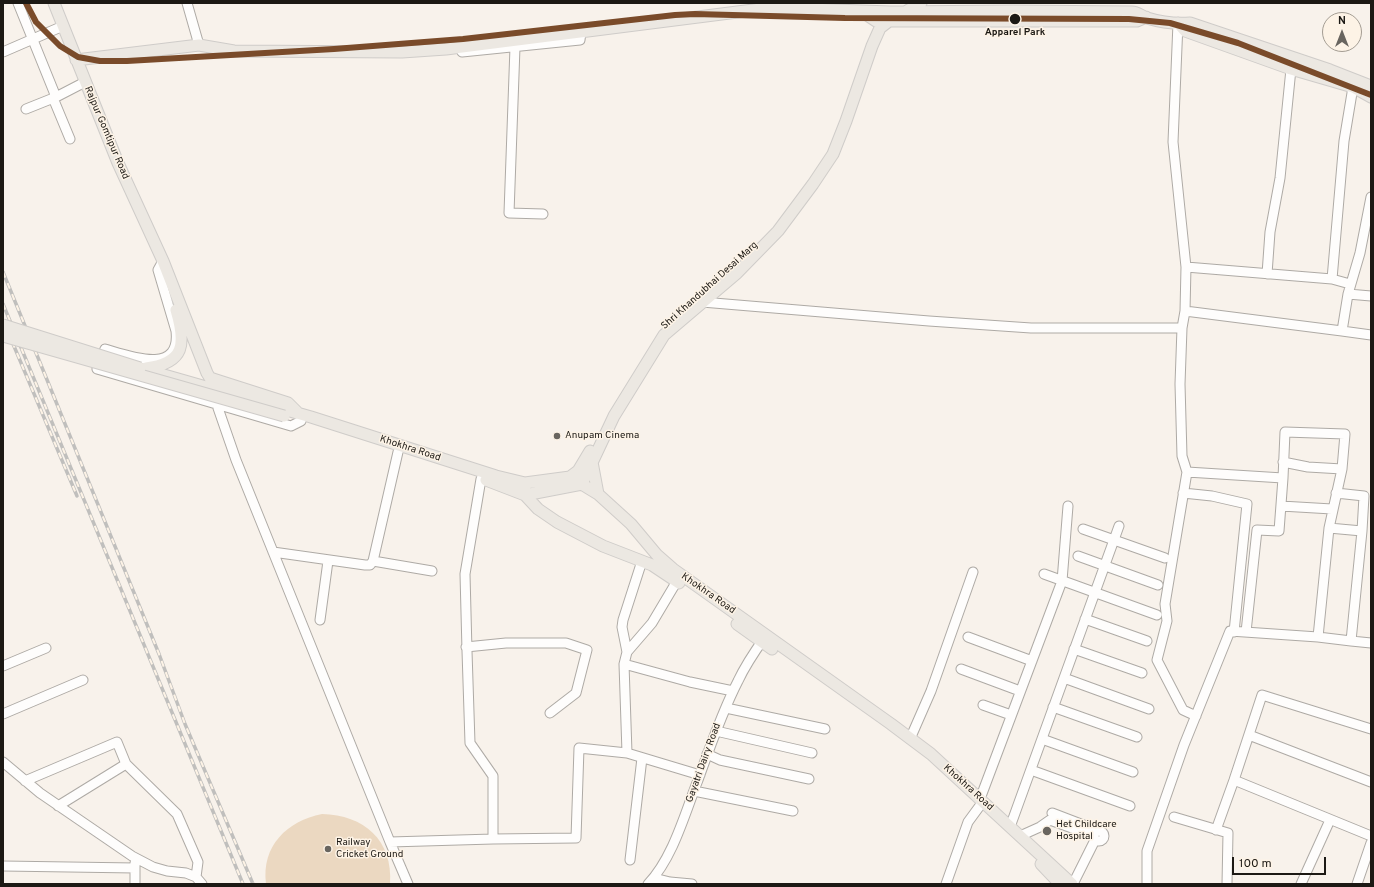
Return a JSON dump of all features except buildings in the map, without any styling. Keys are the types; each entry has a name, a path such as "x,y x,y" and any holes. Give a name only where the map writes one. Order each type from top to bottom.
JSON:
{"main road":[{"name":"Rajpur Gomtipur Road","path":"54,3 118,163 163,261"},
{"name":"Shri Khandubhai Desai Marg","path":"867,50 880,28 890,17 912,3"},
{"name":"Shri Khandubhai Desai Marg","path":"890,17 904,12 921,3"},
{"path":"76,60 199,45 234,51 423,51 761,9 860,11 890,17 1137,21 1146,17"},
{"path":"860,11 876,21 890,17"},
{"path":"904,12 1137,12 1146,17 1178,24 1190,23 1330,70 1371,86"},
{"name":"Shri Khandubhai Desai Marg","path":"570,477 578,471 586,459 612,409 660,332 737,273 778,232 813,184 833,154 846,121 876,21"},
{"path":"1178,24 1184,31 1291,69 1353,87 1371,97"},
{"path":"143,369 156,367 171,360 176,355 182,343 182,334 163,261"},
{"path":"163,261 206,373 210,378 288,403 301,419"},
{"name":"Shri Khandubhai Desai Marg","path":"582,484 614,416 664,335 701,300"},
{"path":"3,325 285,413"},
{"path":"3,336 285,413"},
{"name":"Khokhra Road","path":"285,413 398,452 481,478 525,495 538,509 557,522 603,546 673,569 935,766 1010,827 1072,884"},
{"name":"Khokhra Road","path":"301,419 496,476 525,483 570,477 582,484 598,494 631,524 650,561 677,581 764,638 910,738 931,754 1060,884"},
{"path":"592,462 598,494"},
{"path":"525,483 525,495 582,484"}],"street":[{"path":"18,3 70,139"},
{"path":"187,3 199,45"},
{"path":"1178,24 1172,142 1186,267 1185,311 1182,328 1180,384 1182,456 1187,472 1165,604 1167,621 1157,660 1182,710 1196,716"},
{"path":"3,52 63,26"},
{"path":"423,51 425,56 580,40 581,32"},
{"path":"514,47 509,213 543,214"},
{"path":"1267,274 1270,232 1280,178 1291,69"},
{"path":"26,109 55,98 85,82"},
{"path":"1332,279 1344,141 1353,87"},
{"path":"1342,332 1350,284 1360,253 1371,197"},
{"path":"163,261 158,270 176,331 177,339 175,348 163,359 153,360 105,349 98,369 291,426 301,419"},
{"path":"1186,267 1332,279 1350,284"},
{"path":"1348,294 1371,296"},
{"path":"701,300 1031,328 1182,328"},
{"path":"1185,311 1342,332 1371,334"},
{"path":"218,408 236,460 408,884"},
{"path":"1246,632 1257,530 1279,531 1285,432 1345,434 1342,469 1329,528 1318,637"},
{"path":"273,552 328,561 370,565 373,561 398,452"},
{"path":"1283,462 1308,467 1342,469"},
{"path":"1187,472 1283,478"},
{"path":"481,478 466,574 466,647 470,743 493,776 493,839"},
{"path":"1184,493 1212,496 1247,504 1234,632"},
{"path":"1336,494 1364,496 1351,641"},
{"path":"946,884 968,822 979,803 1062,581 1068,506"},
{"path":"1280,506 1332,509"},
{"path":"1010,827 1119,526"},
{"path":"1329,528 1362,531"},
{"path":"1083,529 1165,558"},
{"path":"1078,556 1158,585"},
{"path":"320,620 328,561"},
{"path":"373,561 432,570"},
{"path":"627,753 624,664 627,652 622,627 623,620 650,561"},
{"path":"910,738 931,691 973,572"},
{"path":"1044,574 1157,615"},
{"path":"627,652 652,623 677,581"},
{"path":"1085,619 1146,641"},
{"path":"1147,884 1148,851 1184,745 1230,631 1318,637 1371,643"},
{"path":"968,637 1032,661"},
{"name":"Gayatri Dairy Road","path":"651,881 663,864 683,820 716,731 738,680 764,638"},
{"path":"466,647 506,643 566,643 587,650 576,693 550,713"},
{"path":"3,666 46,648"},
{"path":"1074,649 1142,673"},
{"path":"624,664 690,682 733,691"},
{"path":"961,669 1020,691"},
{"path":"1064,678 1149,709"},
{"path":"3,714 83,680"},
{"path":"1216,830 1262,695 1371,729"},
{"path":"983,705 1011,715"},
{"path":"1054,707 1137,737"},
{"path":"726,708 826,729"},
{"path":"716,731 812,753"},
{"path":"1249,735 1371,782"},
{"path":"1042,739 1133,772"},
{"path":"25,781 117,742 126,764 177,814 198,862 199,880"},
{"path":"390,842 576,838 579,748 627,753 700,775"},
{"path":"708,754 720,760 809,779"},
{"path":"630,860 642,758"},
{"path":"3,762 58,806 135,857 153,867 167,871 186,873 199,880"},
{"path":"58,806 126,764"},
{"path":"1030,770 1130,806"},
{"path":"1234,780 1371,836"},
{"path":"694,791 793,811"},
{"path":"1052,813 1097,837"},
{"path":"1174,816 1228,833 1227,884"},
{"path":"1020,836 1040,827 1050,820 1097,837"},
{"path":"1301,884 1330,820"},
{"path":"1072,884 1097,837"},
{"path":"1080,884 1097,837"},
{"path":"1359,883 1371,843"},
{"path":"135,857 135,884"},
{"path":"3,866 135,868"},
{"path":"651,881 692,884"}],"shaded area":[{"name":"Railway Cricket Ground","path":"322,814 337,815 351,819 363,825 373,833 381,843 387,855 390,868 390,884 266,884 268,858 272,847 279,837 288,829 309,817"}],"railway":[{"path":"3,272 159,654 185,724 253,884"},
{"path":"3,304 243,884"},
{"path":"3,320 77,496"}],"transit line":[{"path":"26,3 36,22 60,46 78,57 100,61 127,61 334,49 463,39 695,14 845,18 1129,19 1170,23 1238,43 1371,95"}],"place":[{"name":"Apparel Park","path":"1015,19"},
{"name":"Anupam Cinema","path":"557,436"},
{"name":"Het Childcare Hospital","path":"1047,831"},
{"name":"Railway Cricket Ground","path":"328,849"}]}
